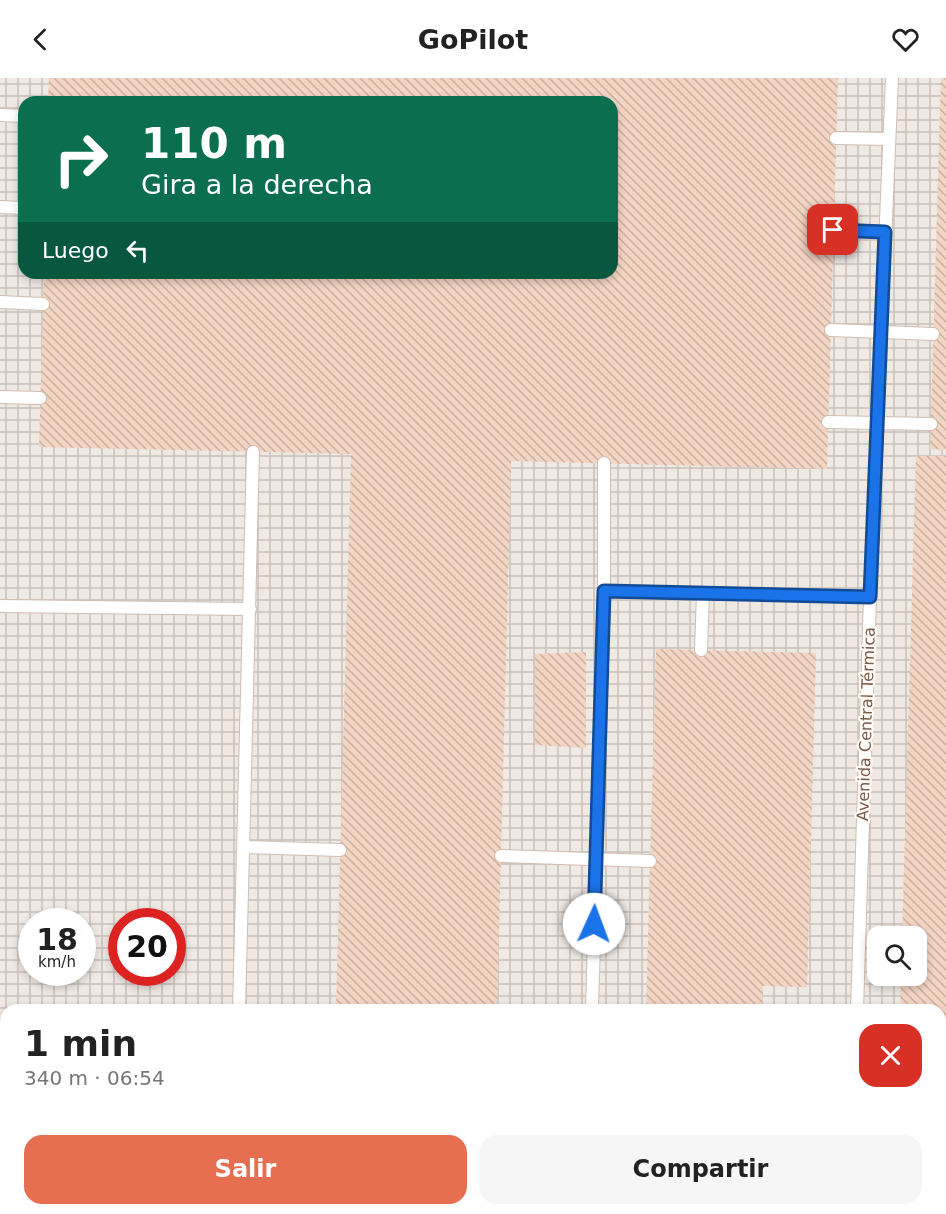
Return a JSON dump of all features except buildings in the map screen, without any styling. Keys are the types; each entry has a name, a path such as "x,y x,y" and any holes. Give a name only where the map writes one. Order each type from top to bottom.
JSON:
{"lane":[{"name":"Avenida Central Térmica","path":"857,1004 870,597 892,78"},
{"path":"0,115 18,116"},
{"path":"836,138 889,139"},
{"path":"0,207 18,208"},
{"path":"833,230 885,232"},
{"path":"0,302 43,304"},
{"path":"831,330 933,334"},
{"path":"0,397 40,398"},
{"path":"828,422 930,424"},
{"path":"239,1004 253,452"},
{"path":"592,1004 604,591 604,463"},
{"path":"604,591 870,597"},
{"path":"701,650 703,593"},
{"path":"0,606 250,609"},
{"path":"244,847 340,849"},
{"path":"501,856 650,861"}],"shaded area":[{"path":"0,78 946,78 946,1004 0,1004"}],"route":[{"path":"594,924 604,591 870,597 885,232 833,230"}]}
